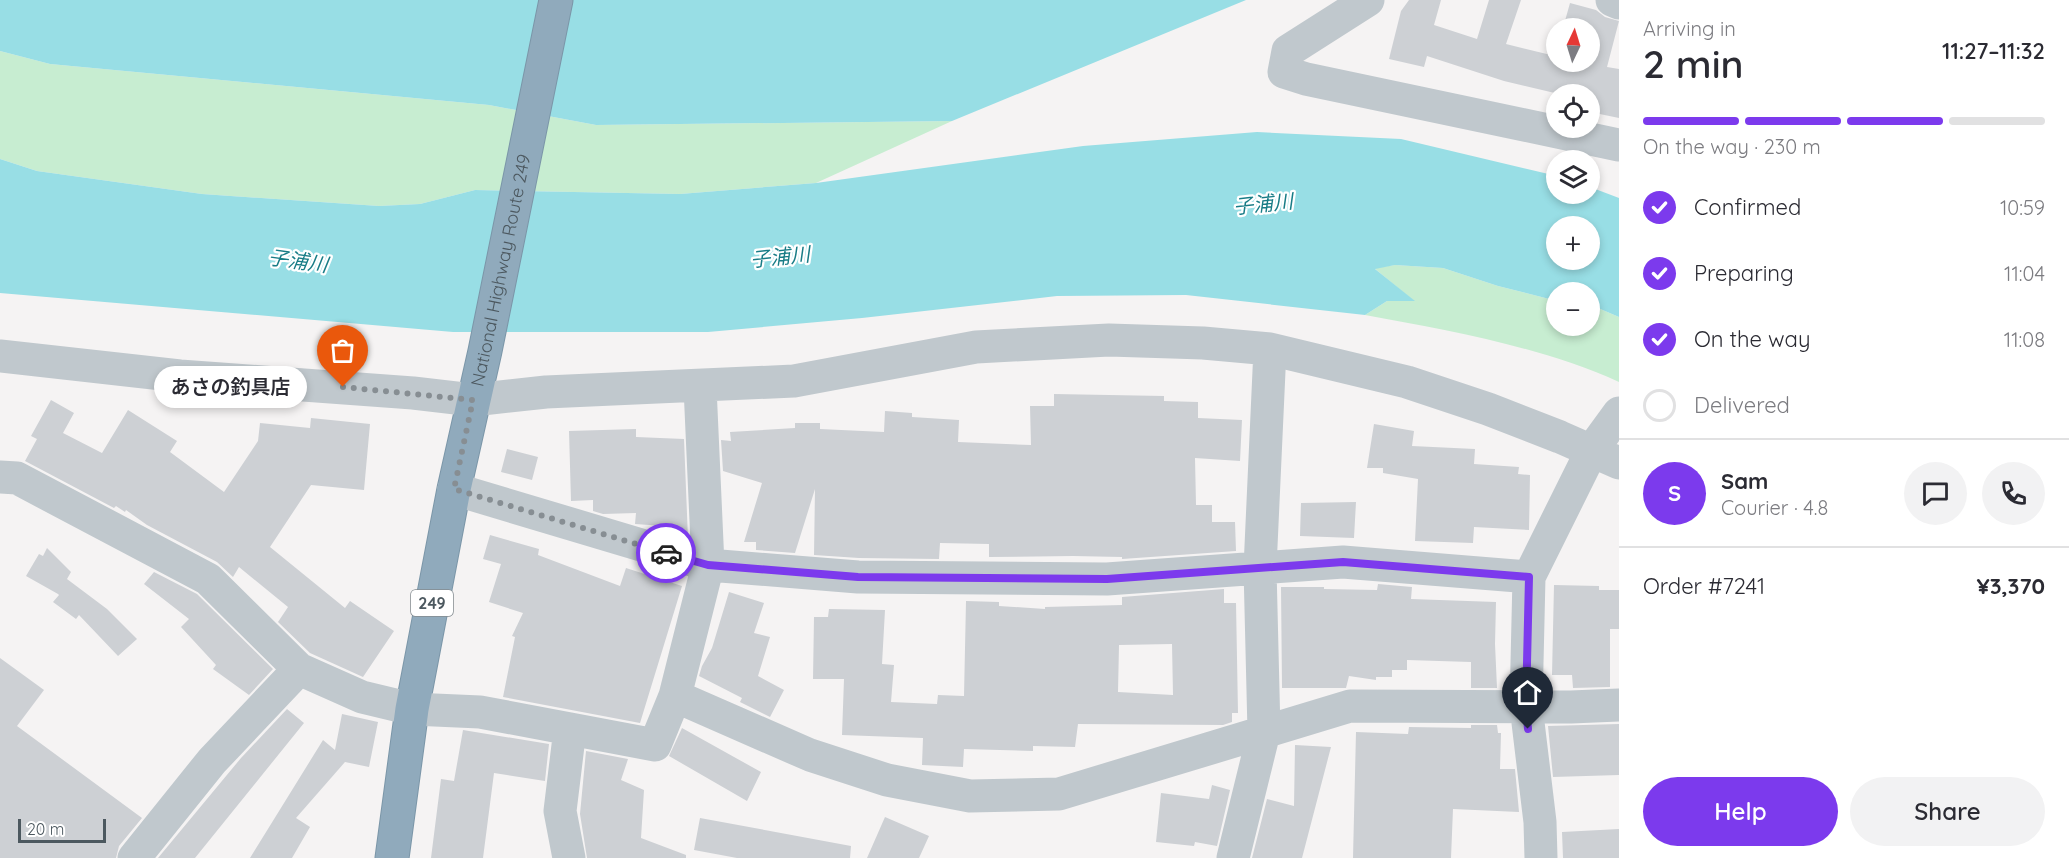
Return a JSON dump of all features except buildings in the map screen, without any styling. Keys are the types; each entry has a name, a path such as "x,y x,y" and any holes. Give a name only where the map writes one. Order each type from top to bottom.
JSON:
{"highway":[{"name":"National Highway Route 249","path":"392,858 412,709 454,489 485,351 556,0"}],"street":[{"path":"1368,0 1288,51 1284,72 1306,79 1619,145"},
{"path":"1612,0 1619,3"},
{"path":"0,356 180,376 413,393 473,400 546,392 700,387 794,381 976,347 1109,340 1203,343 1270,349 1407,382 1488,409 1609,440 1529,577 1526,706 1540,822 1541,858"},
{"path":"1233,858 1264,732 1260,568 1270,349"},
{"path":"0,477 17,478 208,579 299,669 362,697 412,709 480,712 655,745 675,696 708,565 700,387"},
{"path":"454,489 708,565 858,577 1107,579 1343,562 1529,577"},
{"path":"134,858 212,761 299,669"},
{"path":"675,696 810,754 887,780 970,796 1059,794 1350,706 1619,705"},
{"path":"569,858 560,811 570,729"}],"green space":[{"path":"0,51 50,64 489,105 596,125 952,121 816,183 680,194 475,190 420,204 379,206 202,194 37,171 0,159"},
{"path":"1395,265 1443,268 1546,298 1546,336 1600,336 1600,309 1619,317 1619,382 1589,369 1526,349 1365,315 1387,301 1414,301 1374,268"}],"water":[{"path":"0,0 1246,0 952,121 596,125 489,105 50,64 0,51"},
{"name":"子浦川","path":"1257,132 1401,139 1546,173 1546,204 1600,204 1600,191 1619,198 1619,317 1600,309 1600,282 1546,282 1546,298 1443,268 1395,265 1375,269 1415,301 1387,301 1365,315 1186,295 1057,296 862,318 708,332 453,332 0,293 0,159 37,171 202,194 379,206 420,204 475,190 680,194 816,183 1083,146"}],"way so far":[{"path":"343,387 473,400 454,489 666,553"}],"place":[{"name":"あさの釣具店","path":"343,387"}],"route":[{"path":"666,553 708,565 858,577 1107,579 1343,562 1529,577 1526,706 1528,729"}]}
